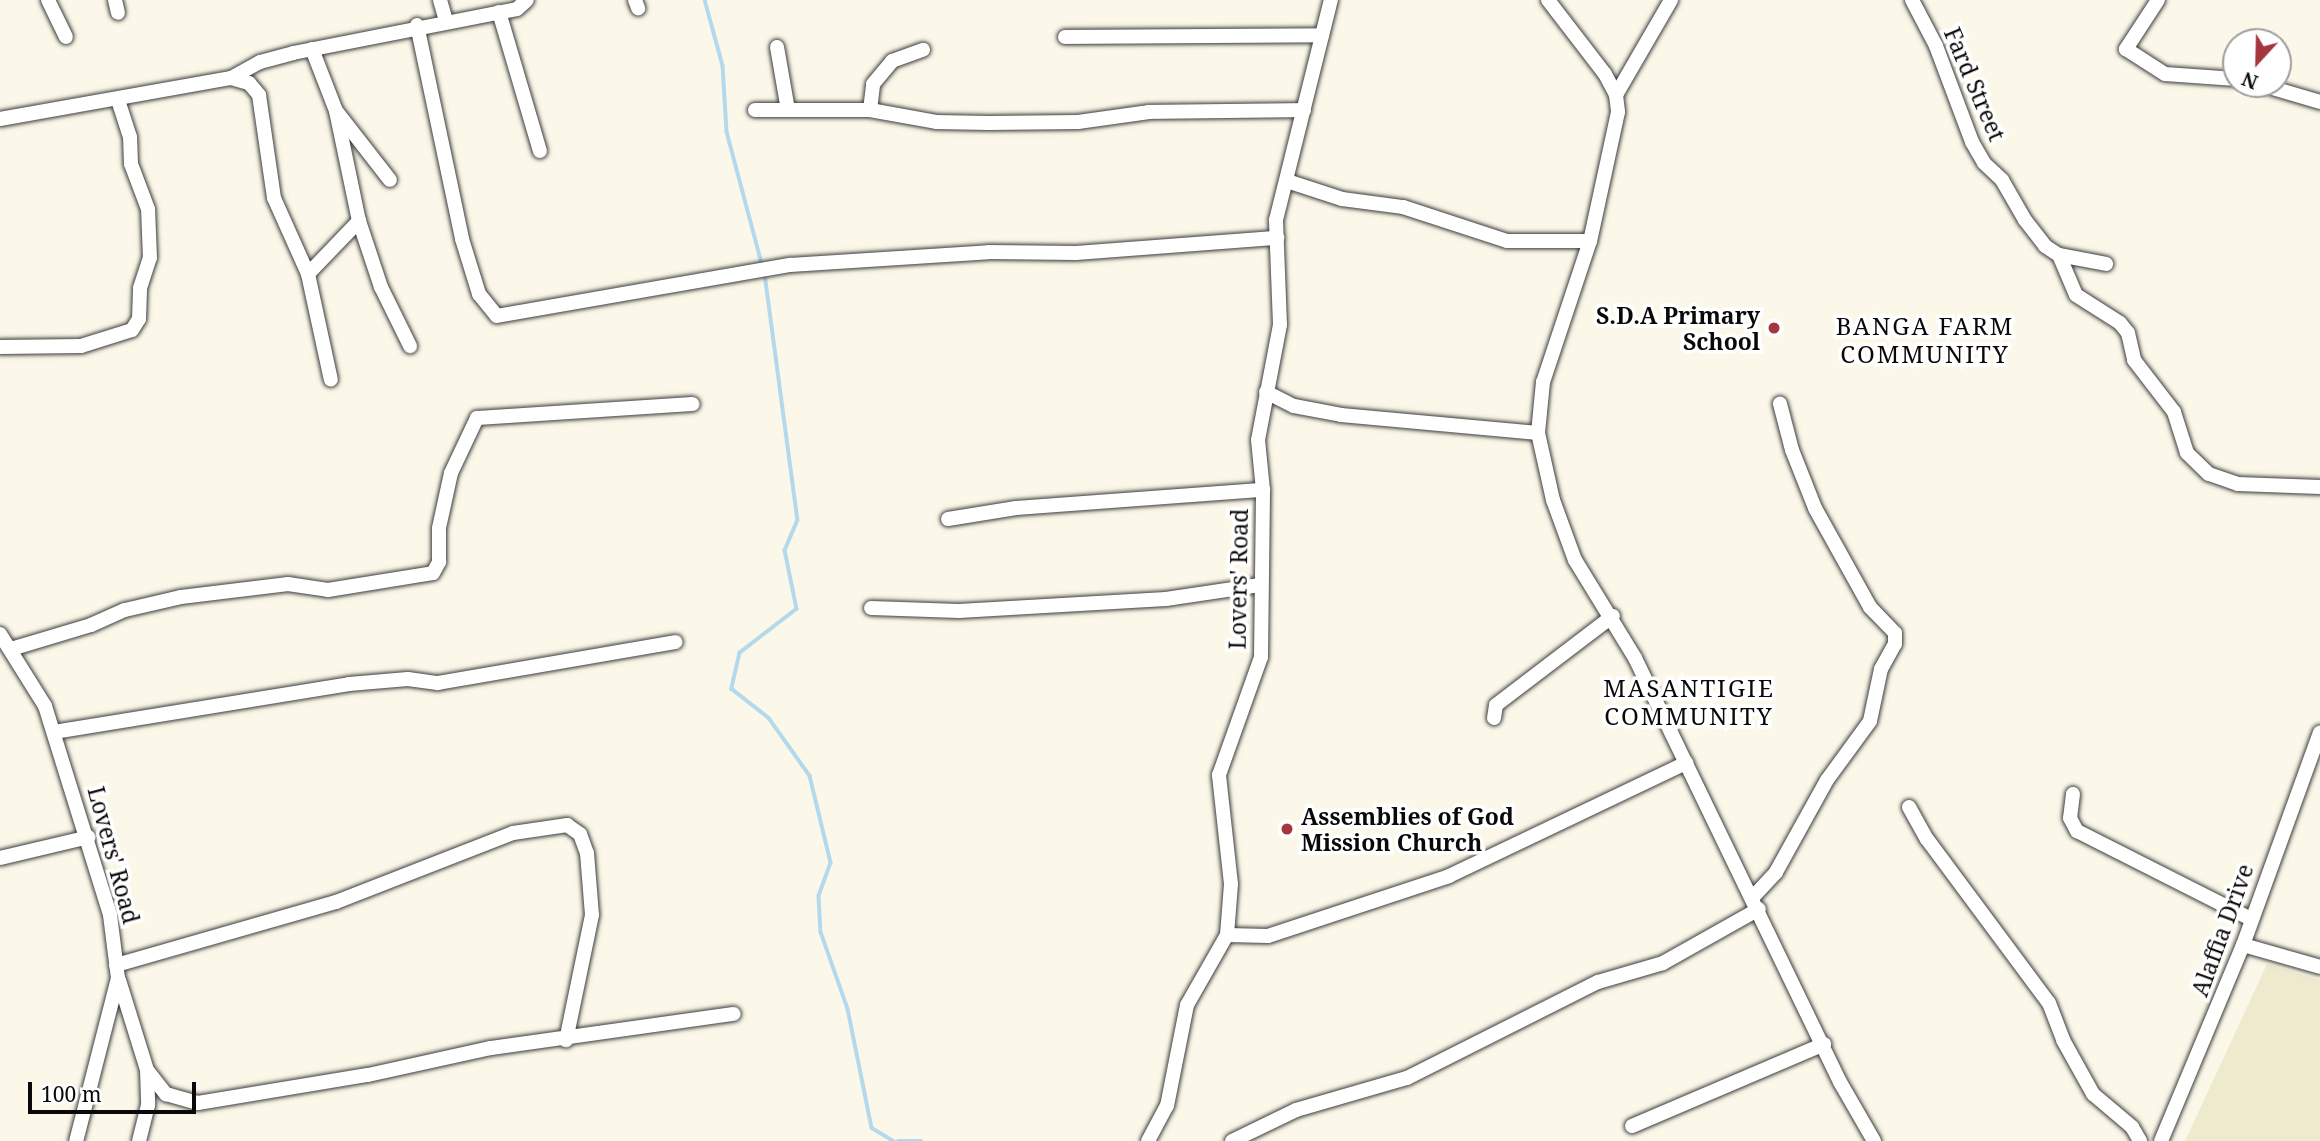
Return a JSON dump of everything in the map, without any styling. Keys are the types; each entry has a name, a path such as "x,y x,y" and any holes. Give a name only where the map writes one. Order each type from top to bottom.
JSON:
{"street":[{"path":"48,0 66,37"},
{"path":"440,0 446,21"},
{"path":"0,119 118,101 231,78 260,62 417,25 520,8 527,0"},
{"name":"Lovers' Road","path":"1148,1141 1167,1106 1187,1005 1227,935 1231,884 1219,775 1258,671 1263,490 1258,440 1280,326 1276,220 1331,0"},
{"path":"1548,0 1616,95 1618,112 1590,241 1543,382 1538,433 1553,500 1571,550 1613,616 1874,1141"},
{"path":"1616,95 1671,0"},
{"name":"Fard Street","path":"1913,0 1936,46 1972,142 1984,163 2003,180 2025,220 2045,246 2059,255"},
{"path":"2158,0 2126,49 2165,74 2222,78"},
{"path":"499,12 540,151"},
{"path":"417,25 462,239 488,311 497,316 591,303 756,269 790,265 989,252 1076,253 1277,238"},
{"path":"1065,37 1322,35"},
{"path":"777,47 788,110"},
{"path":"312,49 336,111 359,221 381,287 410,346"},
{"path":"870,110 873,84 892,61 923,50"},
{"path":"231,78 249,83 260,95 274,198 308,274 331,380"},
{"path":"2292,94 2320,102"},
{"path":"0,347 82,346 132,330 139,319 140,288 150,258 148,209 131,164 130,137 118,101"},
{"path":"755,110 870,110 936,122 989,123 1078,122 1149,112 1304,110"},
{"path":"336,111 390,180"},
{"path":"1287,181 1342,199 1403,207 1507,241 1590,241"},
{"path":"308,274 359,221"},
{"path":"2059,255 2106,264"},
{"path":"2059,255 2076,295 2128,333 2134,360 2174,412 2187,453 2209,474 2238,484 2320,487"},
{"path":"1266,392 1294,406 1340,415 1538,433"},
{"path":"11,649 125,610 181,597 288,584 328,590 433,573 439,562 439,528 451,473 477,418 694,404"},
{"path":"1232,1141 1296,1110 1407,1078 1598,982 1664,962 1756,903 1780,866 1827,780 1870,721 1895,633 1870,607 1815,508 1780,404"},
{"path":"948,519 1016,508 1263,490"},
{"path":"871,608 959,611 1166,599 1260,585"},
{"path":"1494,718 1496,705 1613,616"},
{"name":"Lovers' Road","path":"0,634 45,706 89,837 110,915 117,971 76,1141"},
{"path":"54,732 349,684 408,679 438,683 675,642"},
{"name":"Alaffia Drive","path":"2161,1141 2243,945 2320,732"},
{"path":"1227,935 1268,936 1449,876 1686,763"},
{"path":"2073,794 2070,818 2077,831 2251,919"},
{"path":"1909,807 1927,839 2049,1003 2063,1040 2093,1094 2132,1127 2140,1141"},
{"path":"139,1141 148,1105 147,1070 117,971 336,902 513,833 567,825 580,834 587,853 592,915 566,1040"},
{"path":"0,858 89,837"},
{"path":"2243,945 2320,967"},
{"path":"147,1070 166,1094 198,1103 368,1075 491,1048 566,1040 734,1014"},
{"path":"1632,1126 1824,1044"}],"shaded area":[{"path":"2267,964 2320,980 2320,1141 2185,1141"}],"waterway":[{"path":"705,0 723,66 727,132 763,267"},
{"path":"765,274 798,520 785,550 797,609 740,653 732,689 769,718 810,776 831,863 819,896 821,932 848,1009 872,1128 894,1141"},
{"path":"898,1141 921,1141"}],"place":[{"name":"S.D.A Primary School","path":"1774,328"},
{"name":"Assemblies of God Mission Church","path":"1287,829"}],"district":[{"name":"BANGA FARM COMMUNITY","path":"1925,340"},
{"name":"MASANTIGIE COMMUNITY","path":"1689,702"}]}
